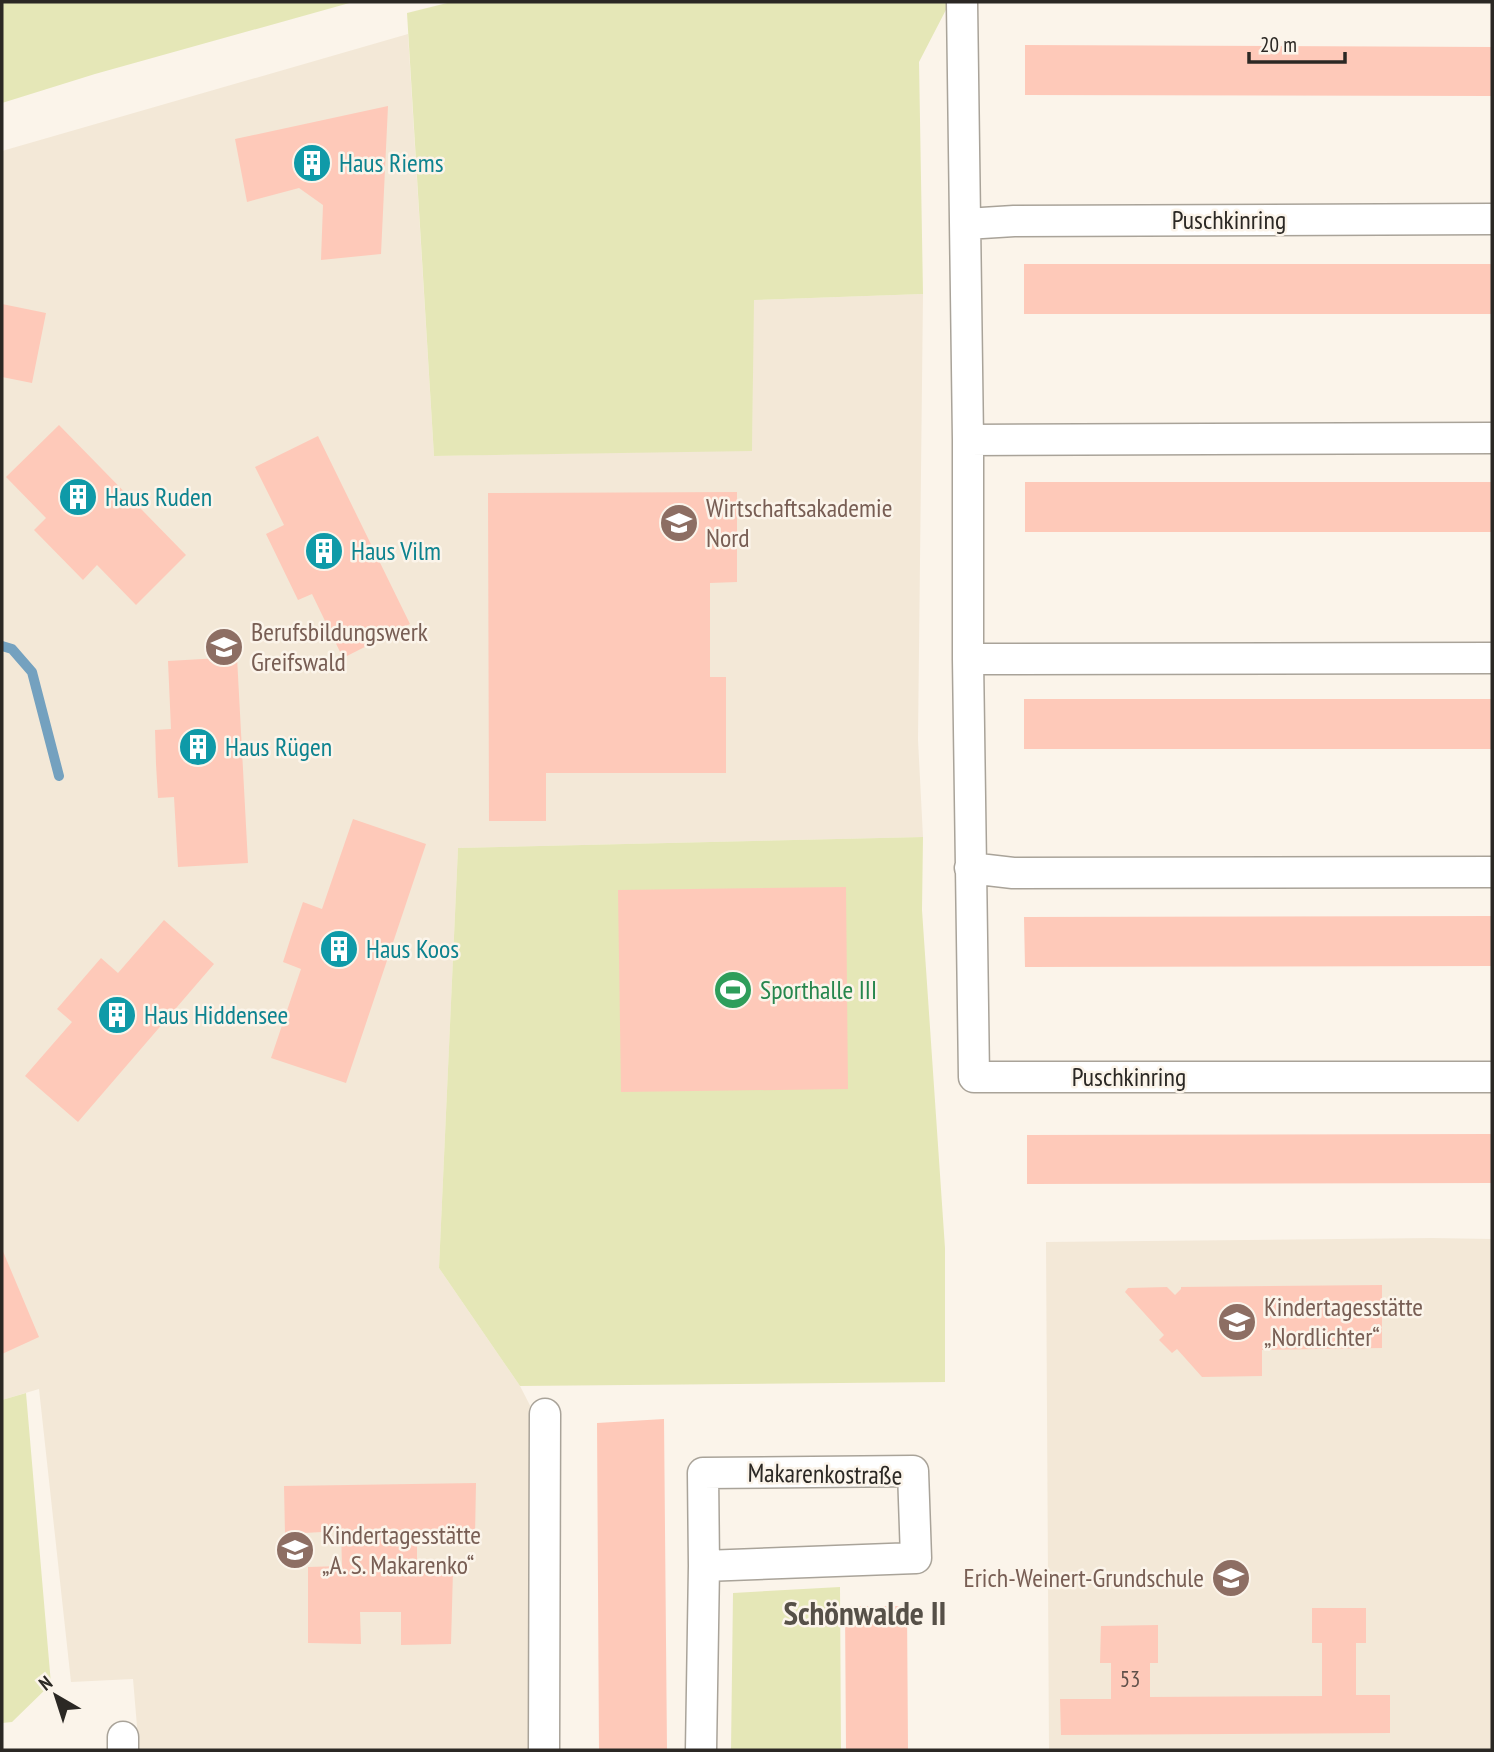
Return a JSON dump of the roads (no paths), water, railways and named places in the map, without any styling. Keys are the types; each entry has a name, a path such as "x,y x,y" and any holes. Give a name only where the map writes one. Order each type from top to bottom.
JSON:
{"street":[{"name":"Puschkinring","path":"962,2 974,1077 1492,1077"},
{"name":"Puschkinring","path":"966,224 1014,221 1492,219"},
{"path":"968,440 1492,438"},
{"path":"968,659 1492,658"},
{"path":"970,868 1013,873 1492,872"},
{"path":"544,1750 545,1414"},
{"name":"Makarenkostraße","path":"701,1750 703,1473 913,1471 916,1558 704,1566"}],"waterway":[{"path":"2,646 12,649 32,672 59,776"}],"place":[{"name":"Haus Riems","path":"312,163"},
{"name":"Haus Ruden","path":"78,497"},
{"name":"Wirtschaftsakademie Nord","path":"679,523"},
{"name":"Haus Vilm","path":"324,551"},
{"name":"Berufsbildungswerk Greifswald","path":"224,647"},
{"name":"Haus Rügen","path":"198,747"},
{"name":"Haus Koos","path":"339,949"},
{"name":"Sporthalle III","path":"733,990"},
{"name":"Haus Hiddensee","path":"117,1015"},
{"name":"Kindertagesstätte „Nordlichter“","path":"1237,1322"},
{"name":"Kindertagesstätte „A. S. Makarenko“","path":"295,1550"},
{"name":"Erich-Weinert-Grundschule","path":"1231,1578"}],"district":[{"name":"Schönwalde II","path":"865,1613"}]}
